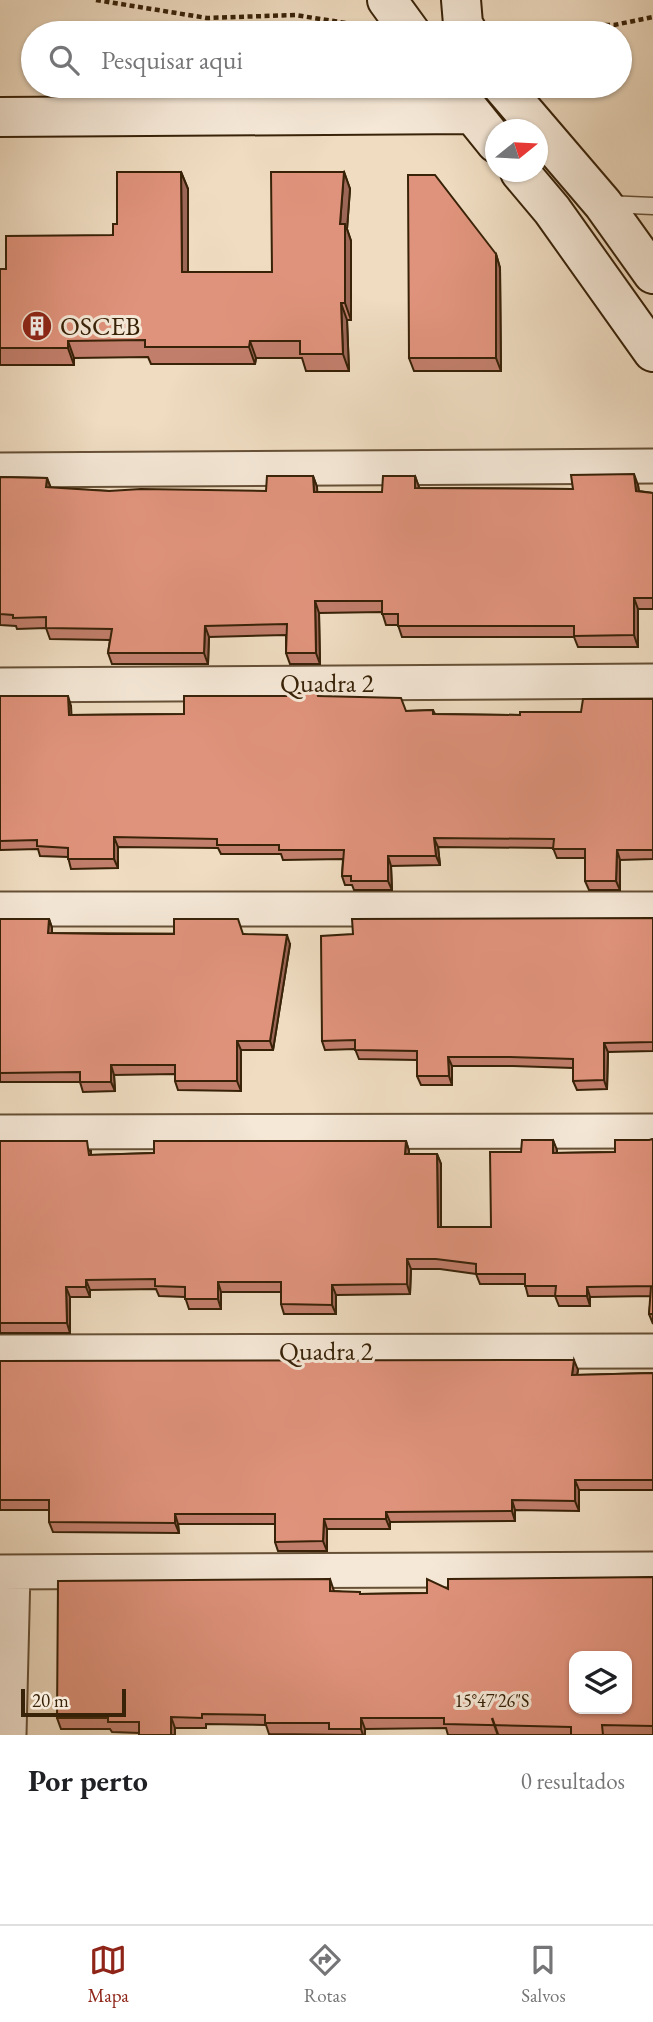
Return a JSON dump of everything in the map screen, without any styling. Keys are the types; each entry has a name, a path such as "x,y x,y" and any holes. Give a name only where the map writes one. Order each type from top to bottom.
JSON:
{"street":[{"path":"387,0 402,21"},
{"path":"461,0 463,21"},
{"path":"512,98 603,204 653,274"},
{"path":"0,117 472,114"},
{"path":"528,182 552,210 653,352"},
{"path":"0,470 653,466"},
{"name":"Quadra 2","path":"0,685 653,681"},
{"path":"0,909 653,909"},
{"path":"0,1132 653,1131"},
{"name":"Quadra 2","path":"0,1352 653,1351"},
{"path":"9,1735 7,1572 653,1569"}],"lane":[{"path":"603,204 653,206"}],"building":[{"path":"117,172 181,172 182,272 272,272 271,172 344,172 340,224 345,224 345,303 341,303 343,354 300,354 300,341 250,341 249,347 145,347 145,340 68,341 68,348 0,348 0,269 6,269 6,236 113,235 113,224 117,224"},
{"path":"408,175 435,175 496,254 496,358 409,358"},
{"path":"634,474 636,491 653,493 653,598 634,598 634,635 574,636 574,626 398,626 398,614 382,614 382,601 315,601 316,653 286,653 287,624 205,626 204,653 108,653 112,629 46,628 46,617 13,618 13,615 0,614 0,477 47,478 46,487 109,491 266,491 267,476 313,476 314,492 382,492 383,476 415,476 415,488 573,489 571,475"},
{"path":"286,693 401,698 406,711 433,710 433,714 520,715 520,712 581,712 583,699 653,699 653,850 617,850 616,881 585,881 585,849 553,849 554,839 434,838 436,856 388,856 388,881 351,881 351,876 342,876 344,850 279,850 279,845 217,845 217,839 114,837 114,859 68,859 68,848 37,846 37,840 0,841 0,696 68,696 69,715 184,714 184,696 286,696"},
{"path":"653,918 653,1042 604,1043 604,1080 573,1081 573,1059 510,1057 448,1057 449,1076 417,1076 417,1051 355,1050 355,1040 322,1041 321,936 353,934 352,919"},
{"path":"0,919 49,919 48,933 174,934 174,919 238,919 243,934 287,935 270,1041 237,1041 237,1081 175,1081 175,1065 111,1065 111,1082 80,1082 80,1072 0,1073"},
{"path":"653,1139 653,1314 649,1314 651,1286 587,1287 587,1296 555,1296 556,1286 525,1286 525,1274 476,1274 476,1264 407,1259 407,1284 332,1285 332,1305 281,1304 281,1282 218,1282 218,1299 185,1299 185,1287 155,1286 155,1279 86,1280 86,1287 66,1287 67,1323 0,1323 0,1141 87,1141 89,1155 154,1153 154,1141 406,1141 405,1154 437,1154 438,1227 491,1227 490,1152 521,1152 522,1140 553,1140 553,1153 615,1152 615,1140"},
{"path":"574,1360 572,1375 653,1373 653,1480 575,1480 575,1501 512,1500 512,1511 386,1512 386,1519 324,1519 323,1541 275,1542 275,1514 175,1514 175,1523 49,1522 49,1500 0,1500 0,1361"},
{"path":"653,1577 653,1726 602,1725 603,1735 571,1735 571,1727 444,1724 444,1718 361,1718 361,1729 329,1729 329,1723 265,1723 265,1715 202,1714 202,1718 171,1717 171,1735 139,1735 139,1722 108,1722 108,1718 57,1718 58,1581 330,1579 330,1591 360,1594 427,1593 427,1579 448,1589 448,1579"}],"place":[{"name":"OSCEB","path":"37,326"}]}
